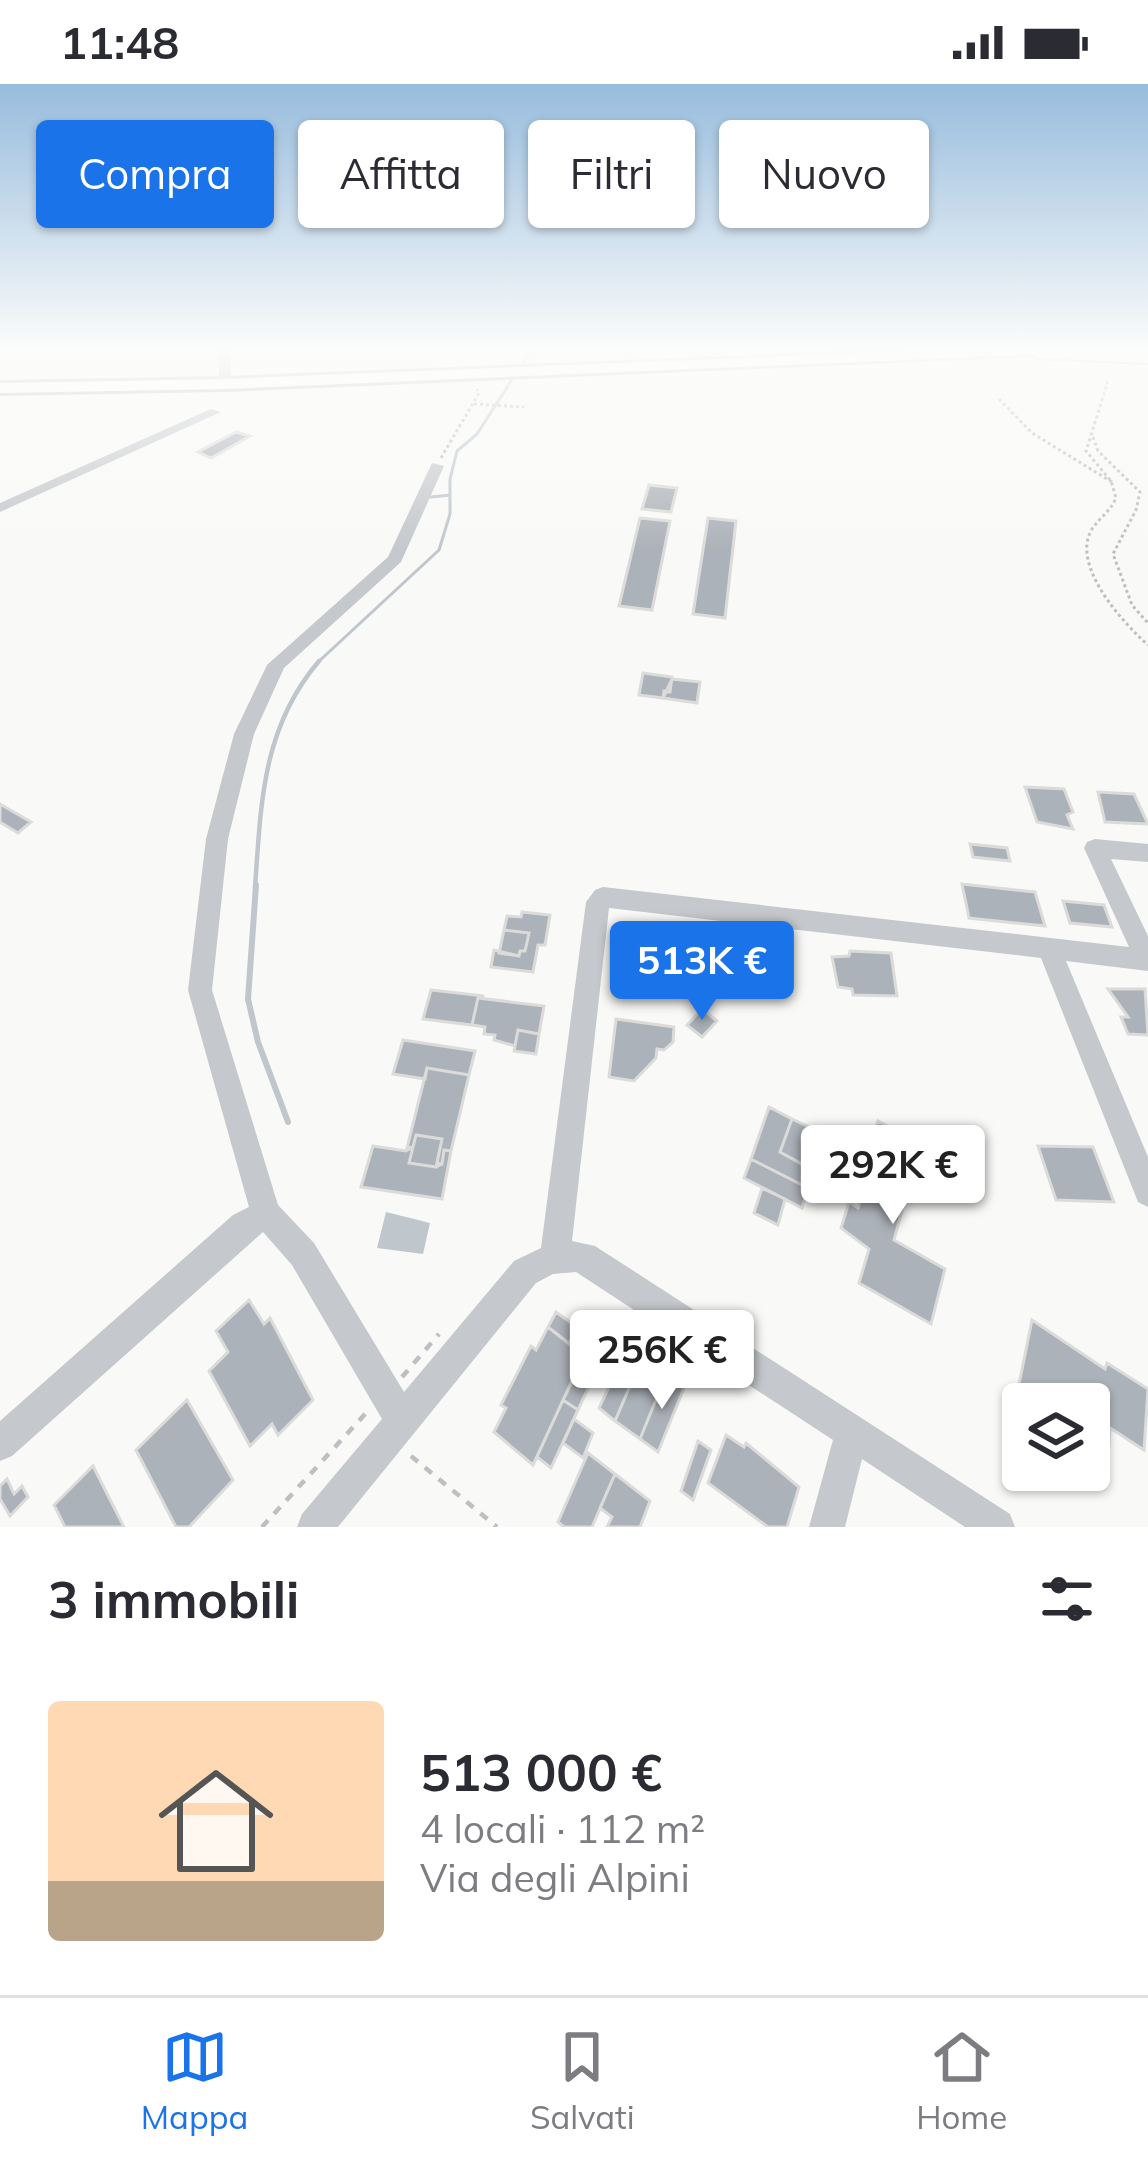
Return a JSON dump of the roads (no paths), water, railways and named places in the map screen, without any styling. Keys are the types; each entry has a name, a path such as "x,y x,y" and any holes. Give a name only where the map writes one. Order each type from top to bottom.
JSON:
{"street":[{"path":"0,508 210,414"},
{"path":"384,1420 302,1254 266,1214 200,990 218,839 244,734 276,665 395,559 437,466"},
{"path":"1148,853 1095,848 1148,960"},
{"path":"556,1256 598,902 609,896 1148,960"},
{"path":"1048,949 1148,1192"},
{"path":"0,1444 244,1226 266,1214"},
{"path":"315,1527 384,1420 525,1272 556,1256 584,1257 997,1527"},
{"path":"827,1527 852,1432"}],"waterway":[{"path":"450,495 457,451 477,434 490,414"},
{"path":"319,662 439,550 450,514 450,495"},
{"path":"431,497 450,495"},
{"path":"255,888 263,796 275,740 300,687 319,662"},
{"path":"256,885 248,999 258,1042 288,1122"}]}
